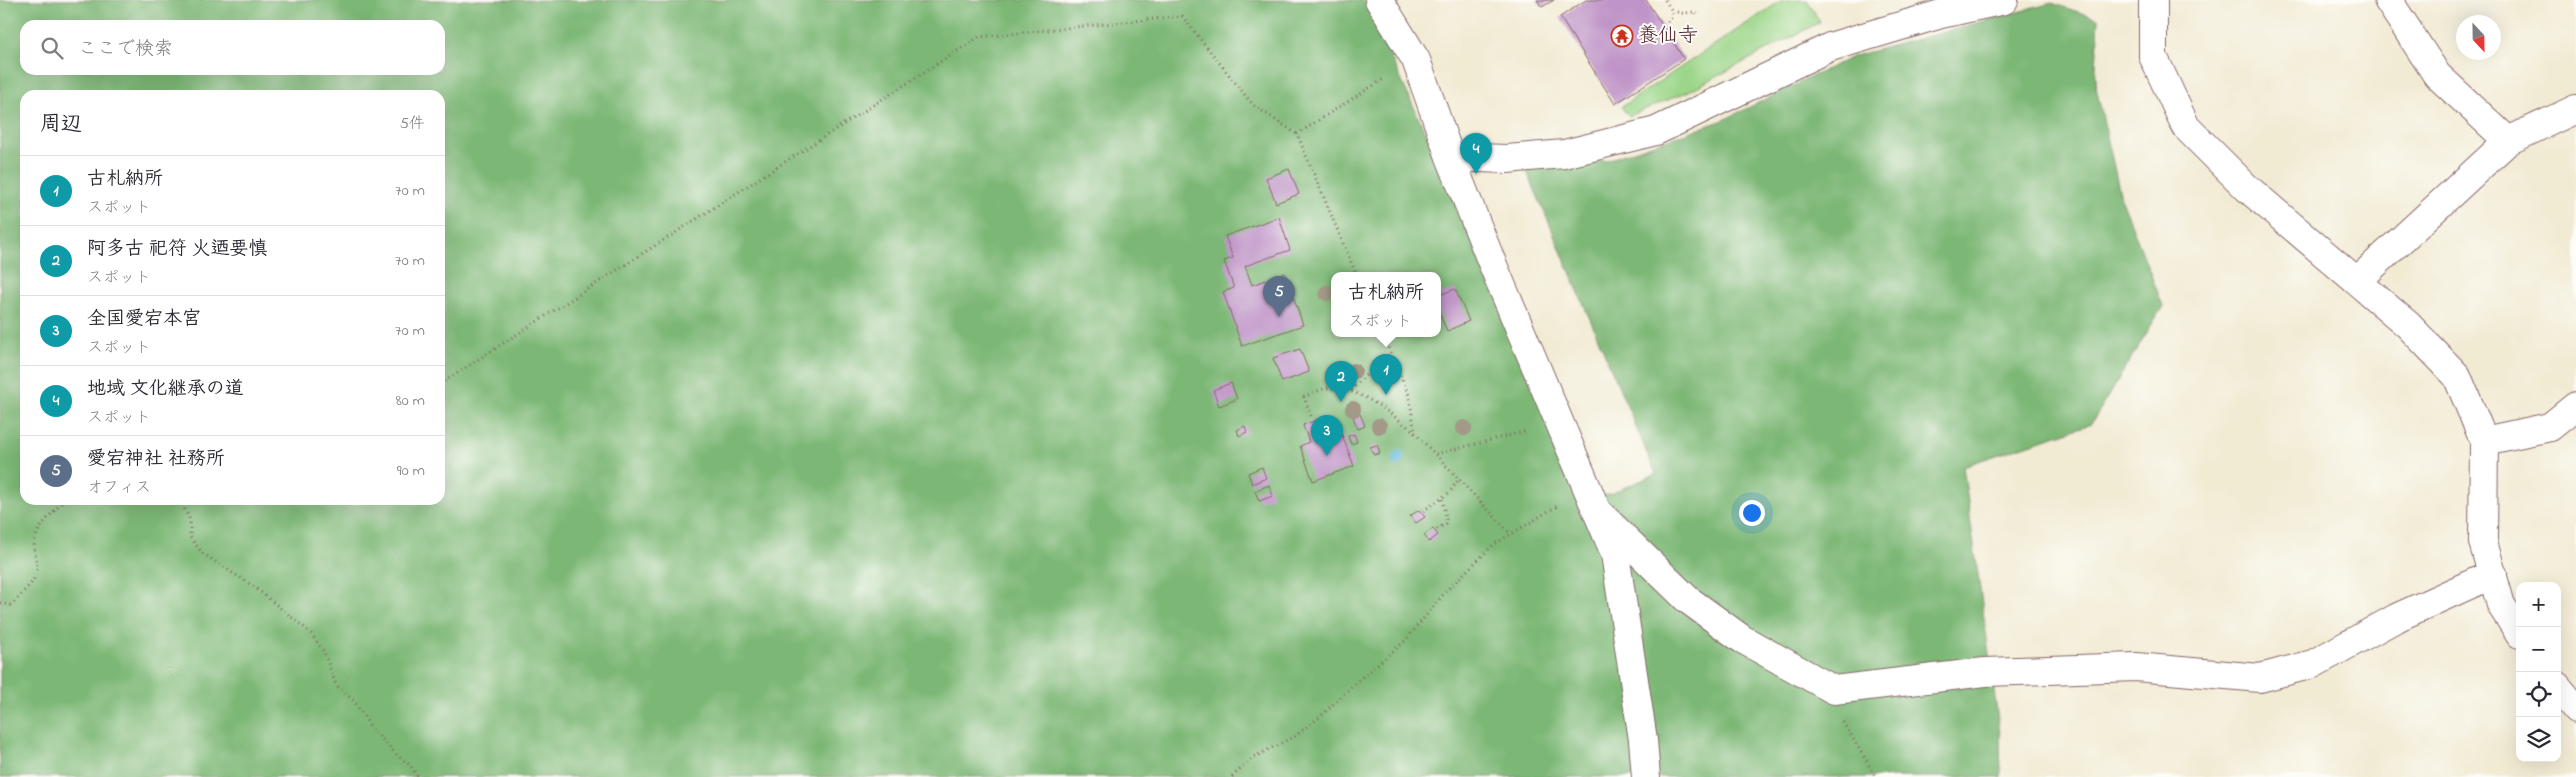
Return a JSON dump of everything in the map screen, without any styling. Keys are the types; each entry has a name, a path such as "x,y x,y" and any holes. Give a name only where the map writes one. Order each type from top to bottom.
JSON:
{"street":[{"path":"1379,0 1416,60 1450,157 1615,554 1643,740 1646,777"},
{"path":"1450,157 1507,159 1564,154 1656,131 1830,47 1941,14 2004,0"},
{"path":"2153,0 2153,56 2186,127 2246,187 2408,325 2456,376 2484,441 2483,542 2502,605 2516,628"},
{"path":"2388,0 2437,75 2508,141"},
{"path":"2357,281 2508,141 2576,109"},
{"path":"2484,441 2550,427 2576,406"},
{"path":"1595,503 1687,599 1742,639 1834,690 1985,672 2136,667 2260,678 2313,664 2396,618 2493,574"},
{"path":"2561,691 2576,709"}],"path":[{"path":"1665,0 1672,11 1670,22 1665,24"},
{"path":"1672,11 1682,13 1696,12 1699,16"},
{"path":"445,381 978,37 1182,16 1253,105 1297,134 1355,272"},
{"path":"1297,134 1416,60"},
{"path":"1383,337 1409,395 1415,433"},
{"path":"1351,390 1372,369 1393,358"},
{"path":"1312,416 1304,398 1328,388 1351,390 1388,412 1415,433 1510,533"},
{"path":"1436,454 1515,434"},
{"path":"1424,511 1456,486 1459,479"},
{"path":"1437,530 1447,523 1442,498"},
{"path":"1232,777 1254,757 1295,736 1321,716 1354,684 1405,641 1447,590 1493,545 1547,510 1595,503"},
{"path":"0,603 10,605 15,602 34,582 37,575 34,544 38,532 60,505"},
{"path":"182,505 190,520 190,537 202,553 253,586 310,632 324,652 336,685 354,701 372,729 399,757 410,765 418,777"},
{"path":"1834,690 1843,723 1876,777"}],"green space":[{"path":"0,0 1364,0 1432,146 1586,504 1656,474 1526,169 1607,160 1721,121 1854,56 2052,3 2099,19 2095,83 2121,198 2163,306 2091,424 1963,466 2000,734 2001,777 0,777"},
{"path":"1782,0 1807,0 1820,22 1687,92 1629,116 1621,107"}],"building":[{"path":"1537,0 1554,0 1542,7"},
{"path":"1586,0 1646,0 1684,59 1615,104 1560,17"},
{"path":"1289,169 1299,194 1276,203 1266,178"},
{"path":"1279,217 1290,250 1245,266 1252,285 1285,273 1303,325 1242,346 1223,292 1234,288 1224,261 1233,258 1225,236"},
{"path":"1455,289 1469,321 1447,331 1441,317 1441,294"},
{"path":"1300,349 1309,372 1282,382 1273,358"},
{"path":"1231,383 1237,399 1219,406 1213,390"},
{"path":"1360,414 1365,426 1358,429 1353,417"},
{"path":"1325,417 1331,434 1340,430 1354,466 1313,481 1300,446 1309,442 1303,425"},
{"path":"1245,426 1247,432 1239,436 1237,430"},
{"path":"1354,434 1357,442 1351,444 1348,436"},
{"path":"1377,445 1380,453 1374,455 1370,447"},
{"path":"1262,467 1266,478 1252,484 1248,473"},
{"path":"1269,485 1273,496 1259,501 1255,491"},
{"path":"1419,510 1425,517 1416,523 1410,516"},
{"path":"1433,528 1438,535 1429,542 1424,535"}],"waterway":[{"path":"1398,461 1399,456"}],"place":[{"name":"養仙寺","path":"1622,36"},
{"name":"地域 文化継承の道","path":"1476,174"},
{"name":"愛宕神社 社務所","path":"1279,317"},
{"name":"古札納所","path":"1386,395"},
{"name":"阿多古 祀符 火迺要慎","path":"1341,402"},
{"name":"全国愛宕本宮","path":"1327,456"}]}
